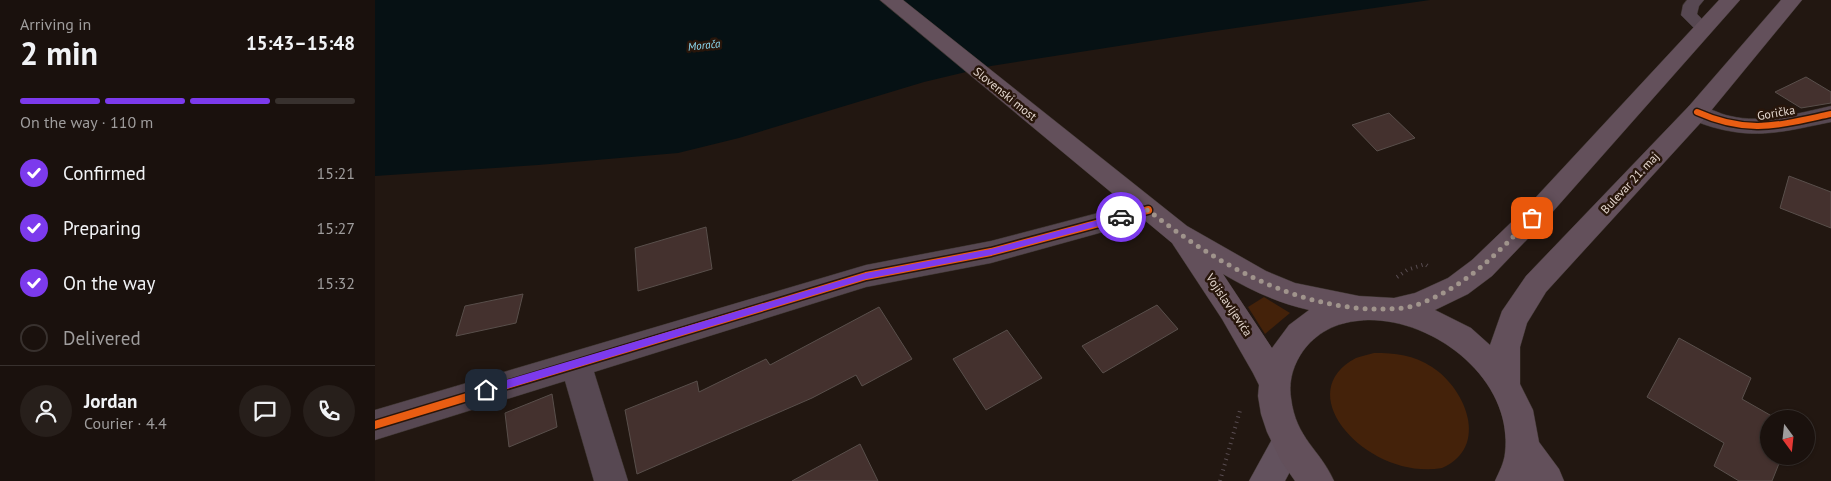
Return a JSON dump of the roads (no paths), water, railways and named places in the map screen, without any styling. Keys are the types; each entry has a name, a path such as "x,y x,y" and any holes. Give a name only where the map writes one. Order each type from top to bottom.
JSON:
{"main road":[{"name":"Slovenski most","path":"890,0 1119,187"},
{"path":"1394,310 1420,304 1435,297 1458,286 1482,268 1532,218 1730,0"},
{"name":"Bulevar 21. maj","path":"1505,383 1505,347 1513,320 1536,284 1697,112 1792,0"},
{"name":"Vojislavljevića","path":"1119,187 1177,233 1256,280 1291,294 1358,308"},
{"name":"Vojislavljevića","path":"1177,233 1246,329 1274,382"},
{"path":"1317,481 1301,464 1288,443 1276,412 1274,382 1283,353 1301,330 1327,315 1358,308 1394,310 1436,323 1456,334 1475,348 1491,365 1505,383 1518,414 1523,447 1516,476 1512,481"},
{"path":"1266,481 1288,443"},
{"path":"1523,447 1547,481"}],"street":[{"name":"Gorička","path":"1697,112 1714,121 1746,128 1760,128 1831,114"},
{"path":"375,425 866,276 991,252 1148,210"},
{"path":"576,363 611,481"}],"lane":[{"path":"1696,0 1691,6 1689,15 1704,29"}],"water":[{"name":"Morača","path":"375,0 1430,0 991,66 924,82 739,138 678,153 375,176"}]}
